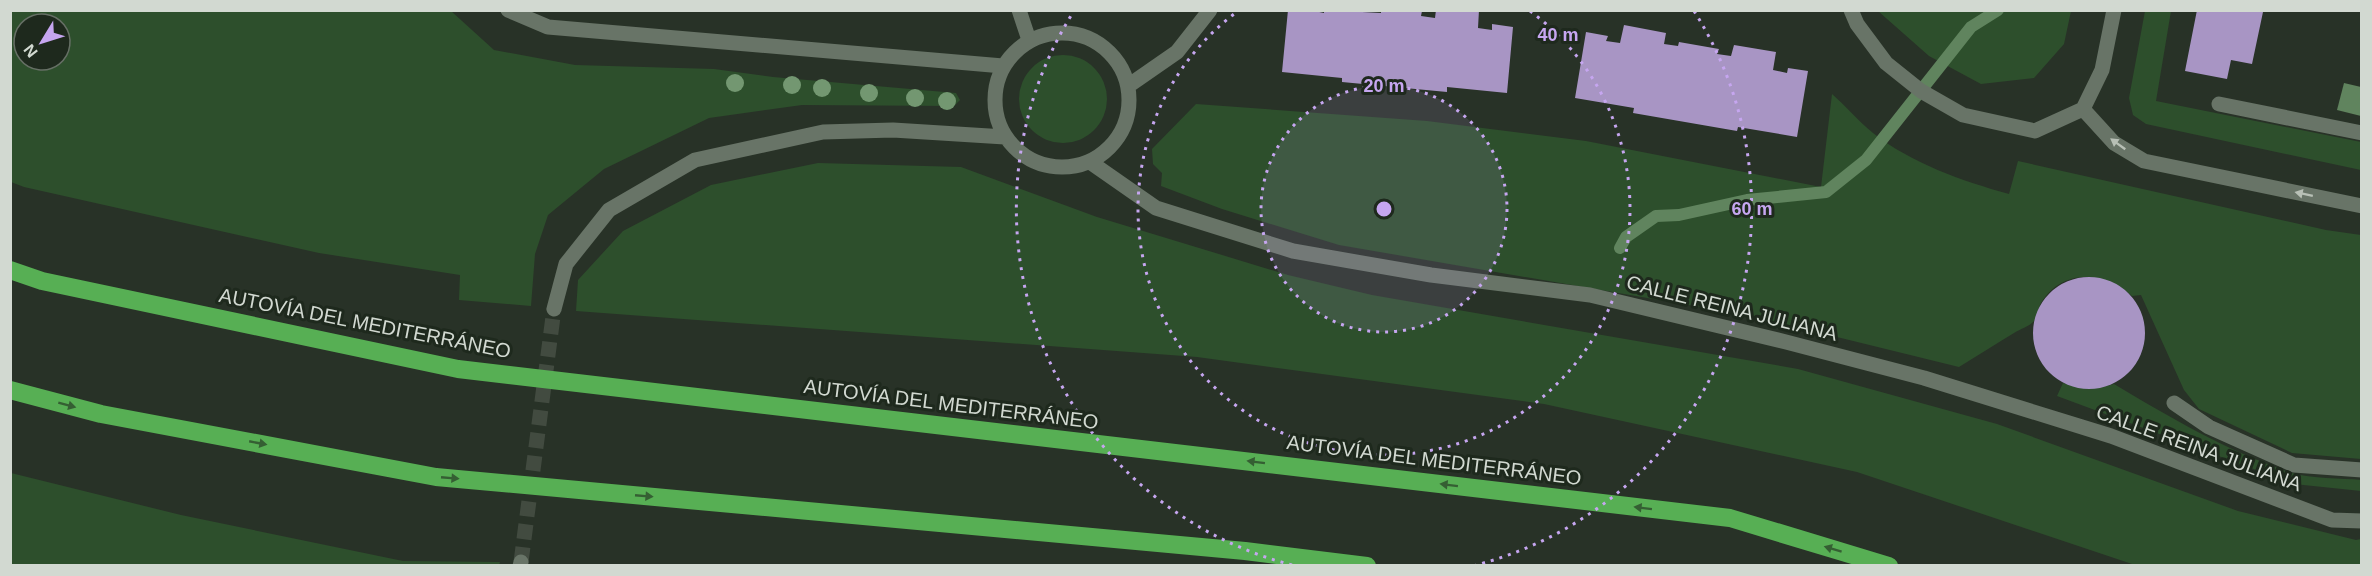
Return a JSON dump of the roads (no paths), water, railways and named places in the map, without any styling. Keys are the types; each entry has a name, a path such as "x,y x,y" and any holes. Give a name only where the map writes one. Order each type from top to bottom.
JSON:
{"highway":[{"name":"AUTOVÍA DEL MEDITERRÁNEO","path":"10,270 42,281 458,369 1730,518 1889,566"},
{"path":"10,390 101,414 436,477 1245,550 1368,566"}],"street":[{"path":"508,10 548,27 1003,66"},
{"path":"1019,10 1029,40"},
{"path":"1128,86 1177,52 1210,10"},
{"path":"1851,10 1857,24 1886,63 1922,91 1963,115 2035,131 2083,109 2102,70 2114,10"},
{"path":"1063,32 1079,34 1096,41 1110,53 1122,69 1128,86 1129,109 1122,130 1109,149 1090,162 1072,167 1053,168 1034,162 1018,152 1005,137 997,120 994,101 996,83 1003,66 1015,51 1029,40 1063,32"},
{"path":"2219,104 2361,133"},
{"path":"2083,109 2114,143 2144,161 2361,206"},
{"path":"554,309 566,264 609,210 695,160 824,132 893,130 1005,137"},
{"name":"CALLE REINA JULIANA","path":"1090,162 1156,208 1293,251 1431,275 1590,295 1786,342 1924,378 2110,436 2332,520 2361,521"},
{"path":"2174,403 2209,427 2294,465 2361,470"}],"waterway":[{"path":"1620,248 1626,237 1656,216 1679,215 1747,200 1826,192 1866,160 1971,27 1998,10"}],"tunnel":[{"path":"521,562 554,309"}]}
